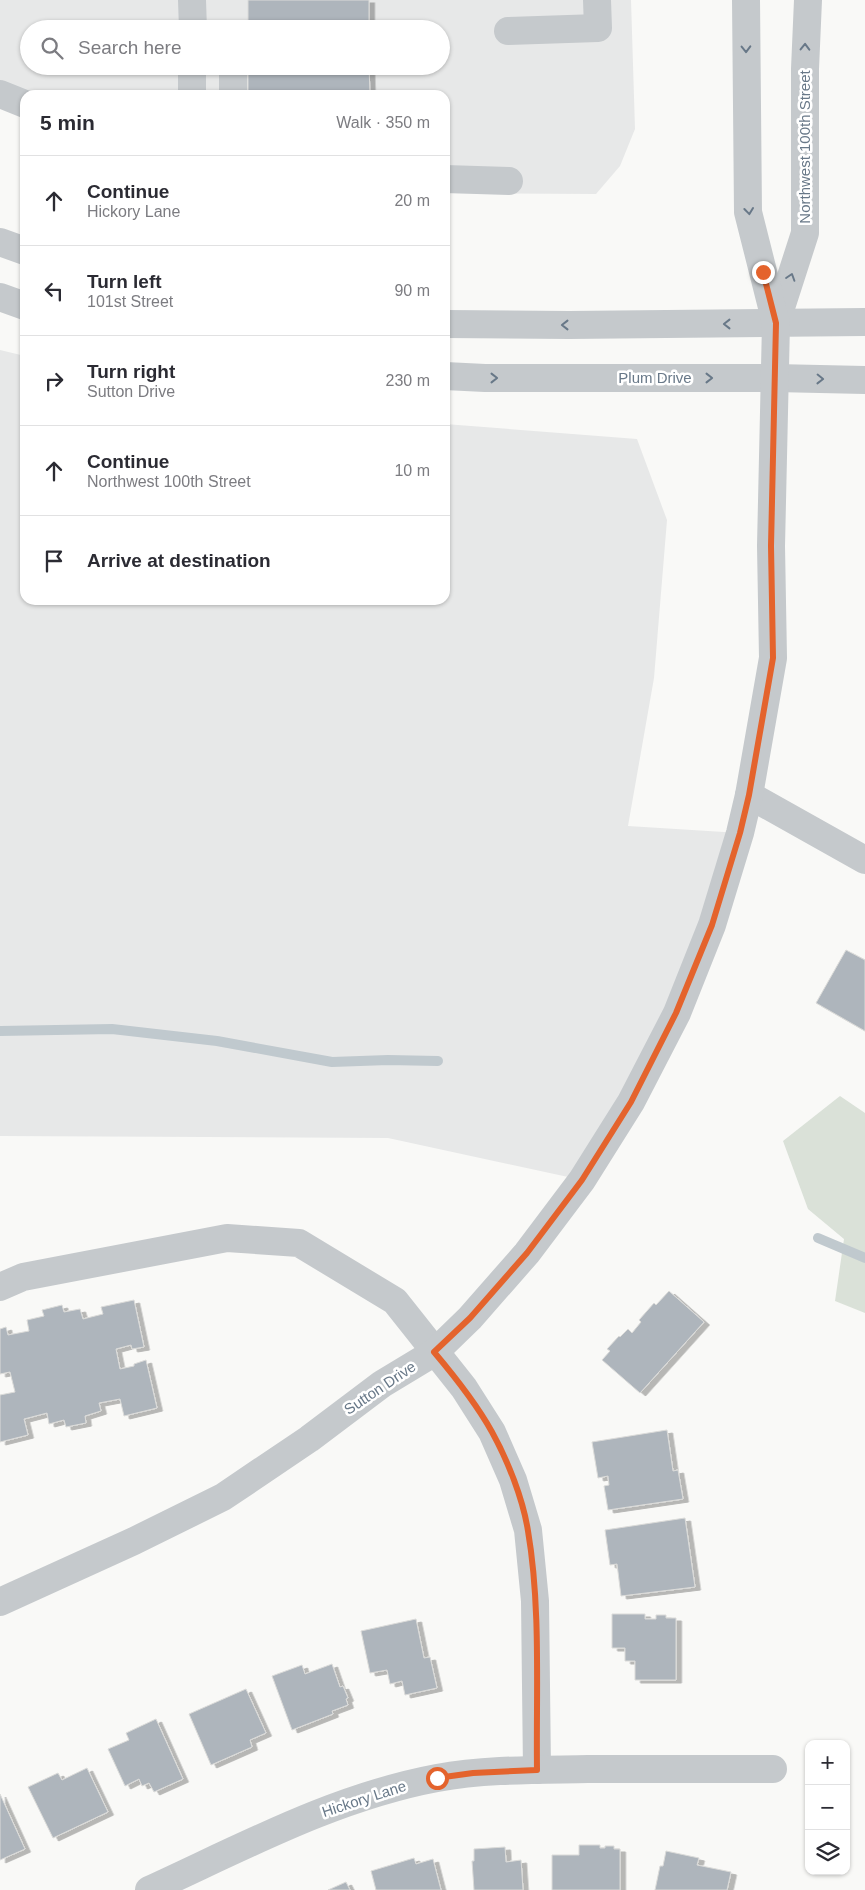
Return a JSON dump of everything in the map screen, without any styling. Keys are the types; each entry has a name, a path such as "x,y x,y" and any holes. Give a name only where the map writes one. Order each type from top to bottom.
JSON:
{"street":[{"path":"508,31 598,28 597,0"},
{"path":"746,0 748,212 776,323"},
{"name":"Northwest 100th Street","path":"776,323 805,232 805,69 808,0"},
{"path":"192,75 192,90"},
{"path":"233,75 233,90"},
{"path":"0,94 20,102"},
{"path":"450,180 509,181"},
{"path":"0,242 20,250"},
{"path":"0,297 20,304"},
{"path":"450,324 865,322"},
{"name":"Sutton Drive","path":"0,1602 223,1498 309,1439 382,1384 434,1352 470,1318 527,1253 582,1180 631,1102 676,1013 712,925 740,833 749,795 773,658 771,546 776,323"},
{"name":"Plum Drive","path":"450,376 865,380"},
{"path":"749,795 865,860"},
{"path":"0,1287 23,1277 227,1238 299,1243 395,1301 464,1388 492,1432 514,1480 528,1530 535,1600 537,1770"},
{"name":"Hickory Lane","path":"150,1890 300,1821 367,1795 455,1775 537,1770 773,1769"}],"shaded area":[{"path":"0,0 631,0 635,129 620,166 596,194 450,193 450,90 20,90 20,96 0,96"},
{"path":"0,350 20,355 20,605 450,605 450,424 637,439 667,520 654,678 628,826 740,833 712,925 582,1180 388,1138 0,1136"},
{"path":"840,1096 865,1113 865,1313 835,1301 844,1239 808,1209 783,1141"}],"building":[{"path":"248,0 369,0 369,20 248,20"},
{"path":"248,75 369,75 370,90 248,90"},
{"path":"846,950 865,960 865,1031 816,1003"},
{"path":"669,1291 704,1322 640,1393 602,1360 610,1351 607,1349 619,1336 628,1329 632,1333 641,1322 639,1320 654,1303 656,1305"},
{"path":"134,1300 144,1347 132,1349 131,1345 116,1349 120,1369 134,1366 134,1364 146,1360 157,1408 124,1416 120,1399 99,1403 101,1411 85,1416 86,1423 66,1427 64,1420 49,1424 47,1413 24,1419 28,1435 0,1442 0,1395 15,1392 10,1372 0,1374 0,1329 6,1327 8,1335 29,1331 27,1320 44,1316 42,1310 62,1305 64,1312 80,1309 83,1319 103,1314 101,1307"},
{"path":"667,1430 673,1471 678,1470 683,1499 608,1510 604,1486 609,1485 608,1476 598,1478 592,1442"},
{"path":"685,1518 695,1587 621,1596 617,1564 610,1565 605,1530"},
{"path":"612,1614 645,1614 645,1619 656,1619 656,1615 676,1618 676,1680 635,1680 635,1661 625,1661 625,1648 612,1648"},
{"path":"416,1619 424,1658 430,1657 437,1688 405,1695 402,1681 390,1684 387,1670 370,1673 361,1631"},
{"path":"332,1664 340,1687 343,1686 348,1698 346,1699 348,1705 332,1711 333,1714 292,1730 272,1676 302,1665 305,1674"},
{"path":"246,1689 266,1733 250,1740 252,1747 211,1765 189,1714"},
{"path":"156,1719 183,1779 154,1792 149,1783 142,1786 139,1779 125,1786 108,1749 129,1740 126,1733"},
{"path":"87,1768 108,1812 53,1838 28,1787 58,1773 62,1780"},
{"path":"0,1794 25,1849 0,1860"},
{"path":"579,1845 600,1845 600,1848 614,1846 614,1849 620,1849 620,1890 552,1890 552,1855 579,1855"},
{"path":"505,1847 506,1862 521,1860 523,1890 474,1890 472,1861 474,1861 474,1849"},
{"path":"666,1851 699,1858 697,1865 731,1872 727,1890 655,1890 660,1866 663,1866"},
{"path":"414,1858 416,1864 433,1859 441,1890 376,1890 371,1871"},
{"path":"346,1882 350,1890 328,1890"}],"waterway":[{"path":"0,1031 112,1029 217,1041 332,1062 438,1061"},
{"path":"818,1238 865,1258"}],"route":[{"path":"437,1778 473,1773 537,1770 535,1600 528,1530 514,1480 492,1432 464,1388 434,1352 470,1318 527,1253 582,1180 631,1102 676,1013 712,925 740,833 749,795 773,658 771,546 776,323 763,272"}]}
